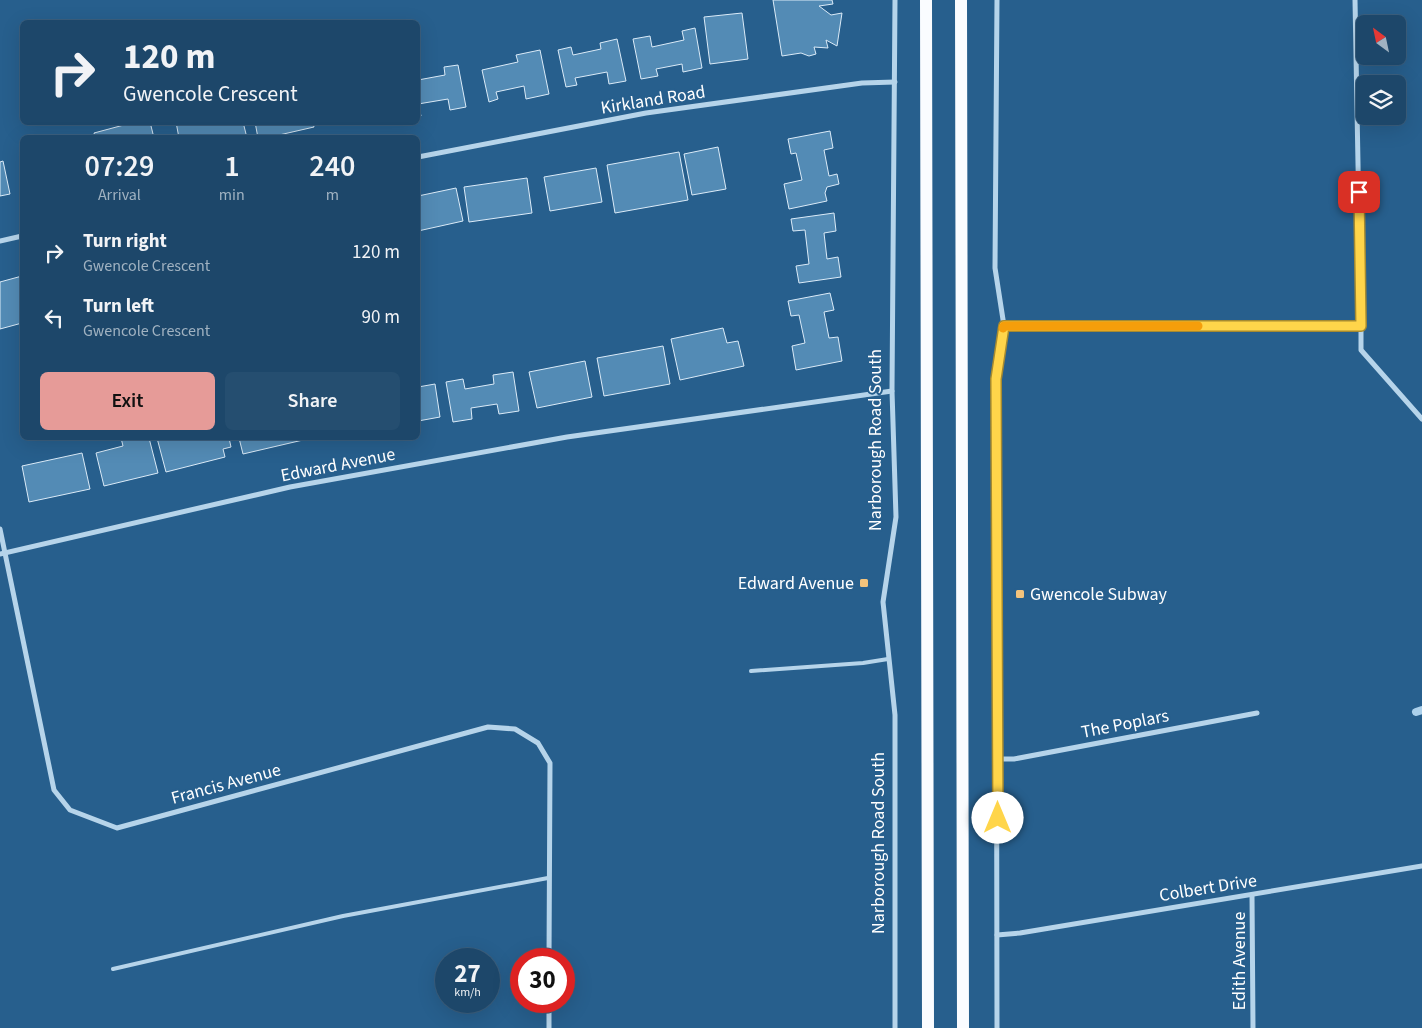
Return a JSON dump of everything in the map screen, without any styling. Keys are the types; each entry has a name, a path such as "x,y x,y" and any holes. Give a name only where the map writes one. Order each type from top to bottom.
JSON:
{"main road":[{"path":"926,0 928,1028"},
{"path":"961,0 963,1028"}],"street":[{"name":"Narborough Road South","path":"895,0 892,390 896,517 883,602 895,714 896,1028"},
{"path":"997,0 995,268 1004,326 996,379 997,1028"},
{"path":"1356,0 1361,350 1422,419"},
{"name":"Kirkland Road","path":"420,157 646,113 862,83 894,82"},
{"path":"0,241 20,236"},
{"path":"1004,326 1361,326"},
{"name":"Edward Avenue","path":"3,554 318,482 567,437 892,390"},
{"name":"Francis Avenue","path":"0,529 3,554 54,790 70,810 117,828 488,726 515,729 538,744 550,763 549,948"},
{"name":"The Poplars","path":"998,759 1014,759 1257,713"},
{"name":"Colbert Drive","path":"997,935 1422,866"},
{"name":"Edith Avenue","path":"1252,894 1253,1028"},
{"path":"549,1013 549,1028"}],"lane":[{"path":"751,671 863,663 888,659"},
{"path":"113,969 343,916 548,878"}],"building":[{"path":"773,0 832,0 833,4 819,6 831,15 842,13 837,46 826,40 828,48 814,47 816,54 809,56 801,53 782,56"},
{"path":"742,13 748,59 710,64 704,17"},
{"path":"695,28 702,68 683,72 682,64 656,69 658,76 641,79 633,39 650,36 652,47 684,40 682,31"},
{"path":"617,39 626,81 609,84 607,72 575,78 577,85 566,87 558,50 571,47 573,55 601,49 600,43"},
{"path":"540,50 549,94 526,99 524,86 496,92 498,99 489,102 482,70 518,62 516,55"},
{"path":"458,65 466,107 450,110 448,99 420,104 420,80 445,75 444,67"},
{"path":"124,125 151,125 153,135 94,135 94,133"},
{"path":"177,125 244,125 246,135 178,135"},
{"path":"256,125 314,125 314,127 279,135 257,135"},
{"path":"830,131 833,148 824,150 829,176 837,174 839,184 827,187 825,193 827,201 789,209 784,184 802,180 796,153 791,154 788,139"},
{"path":"718,147 726,189 692,195 684,154"},
{"path":"679,152 688,200 615,213 607,165"},
{"path":"3,161 10,194 0,196 0,162"},
{"path":"596,168 602,202 550,211 544,177"},
{"path":"527,178 532,213 469,222 464,187"},
{"path":"456,188 463,221 420,231 420,196"},
{"path":"834,213 836,231 824,233 827,259 838,257 841,277 799,283 796,266 809,264 805,230 793,231 791,219"},
{"path":"20,277 20,324 0,329 0,282"},
{"path":"830,293 834,310 824,312 829,338 838,337 842,361 796,370 792,346 805,343 799,315 791,316 788,301"},
{"path":"723,328 727,343 738,341 744,366 680,380 671,339"},
{"path":"663,346 670,384 604,396 597,358"},
{"path":"585,361 592,397 537,408 529,372"},
{"path":"513,372 519,411 499,414 497,404 471,408 472,419 453,422 446,382 463,379 465,389 494,384 493,375"},
{"path":"435,384 440,417 420,421 420,387"},
{"path":"122,440 150,440 158,473 104,486 96,453 123,446"},
{"path":"158,440 229,440 231,447 223,449 225,457 166,472"},
{"path":"240,440 303,440 243,454"},
{"path":"82,453 90,489 29,502 22,466"}],"waterway":[{"path":"1416,712 1422,710"}],"slow traffic":[{"path":"1003,328 1004,326 1198,326"}],"place":[{"name":"Edward Avenue","path":"864,583"},
{"name":"Gwencole Subway","path":"1020,594"}],"route":[{"path":"998,818 996,379 1004,326 1361,326 1359,192"}]}
